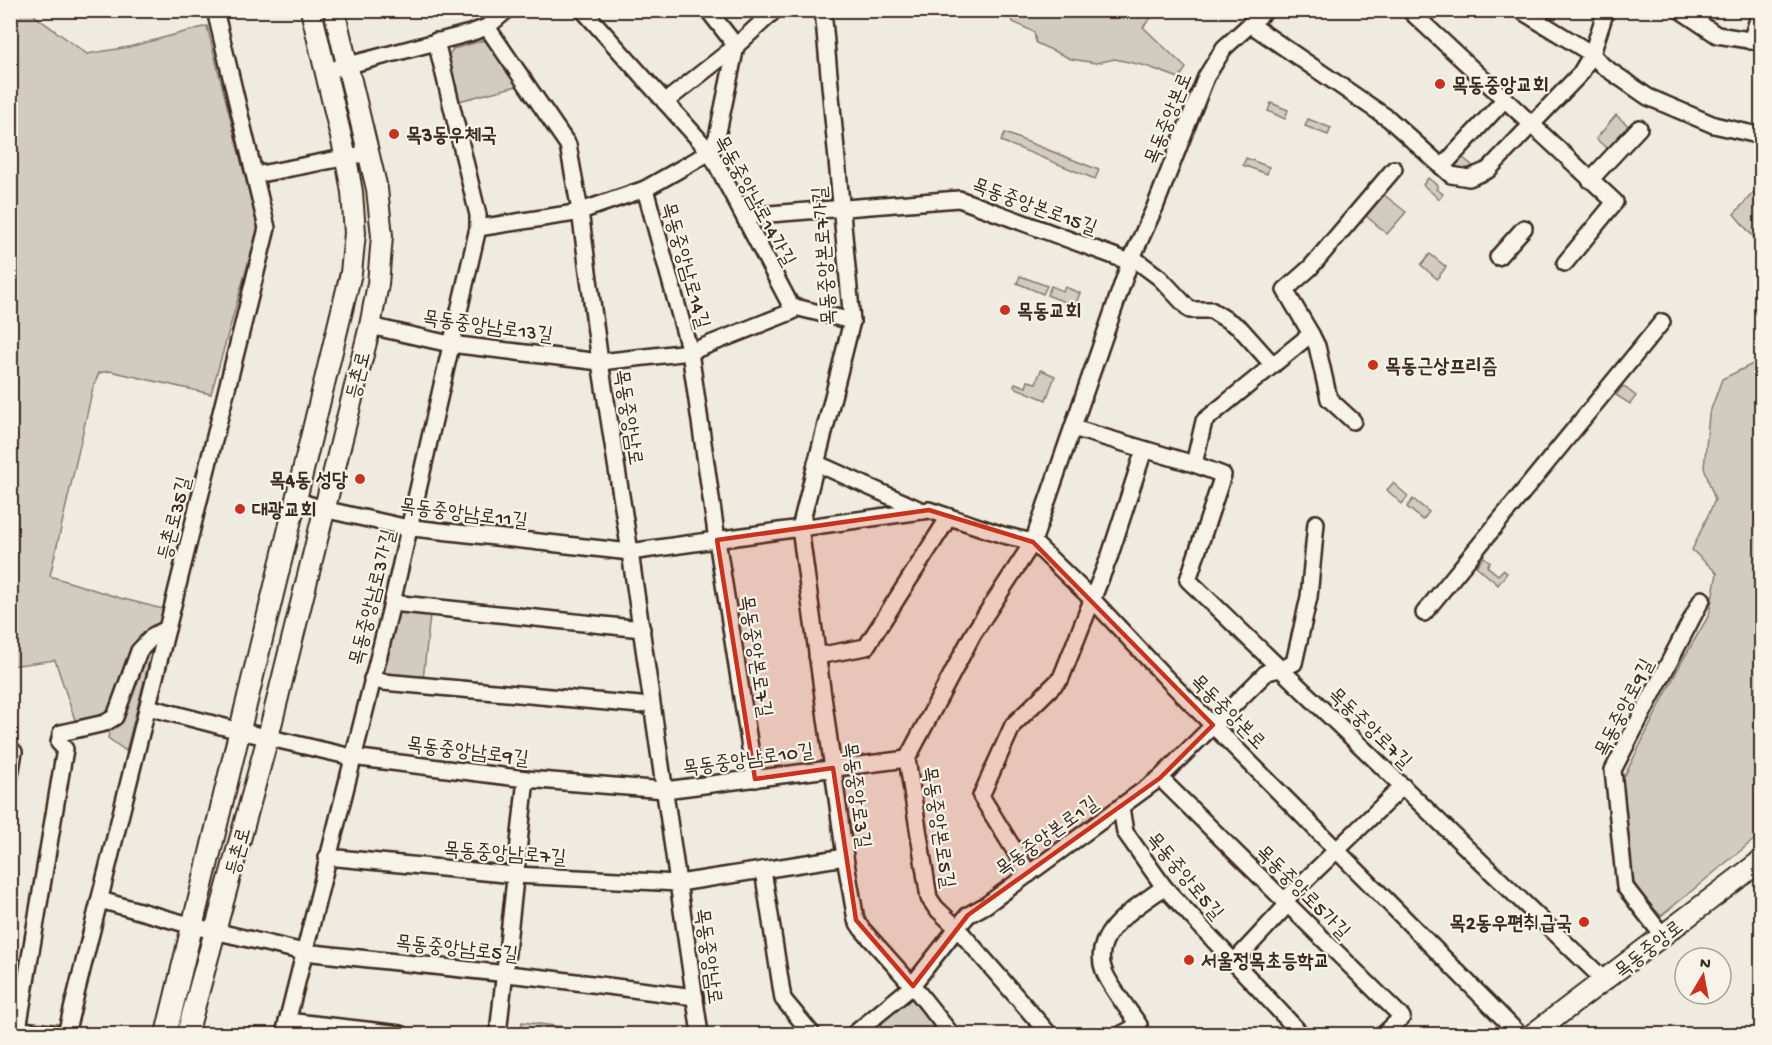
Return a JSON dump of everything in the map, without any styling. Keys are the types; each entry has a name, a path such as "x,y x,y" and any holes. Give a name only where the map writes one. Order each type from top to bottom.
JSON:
{"main road":[{"name":"등촌로","path":"166,1035 351,273 355,233 352,192 311,10"},
{"name":"등촌로","path":"187,1035 268,737 370,326 378,284 382,236 377,189 334,10"},
{"name":"목동중앙로","path":"1533,1035 1761,860"}],"street":[{"name":"등촌로35길","path":"64,1035 100,900 267,228 215,10"},
{"path":"326,71 487,27 507,10"},
{"name":"목동중앙남로14가길","path":"583,10 710,152 791,306"},
{"path":"478,228 580,211 645,189 710,152 717,137 736,46 708,10"},
{"path":"665,102 736,46 775,10"},
{"name":"목동중앙본로7가길","path":"800,528 852,321 823,10"},
{"name":"목동중앙본로","path":"1266,10 1224,48 1206,76 1155,207 1131,260 1033,542 1093,600 1519,1035"},
{"path":"1409,10 1615,202 1565,263"},
{"path":"1520,10 1592,54 1603,66 1648,97 1714,125 1761,136"},
{"path":"1250,24 1389,119 1451,175 1469,178 1488,170 1580,74 1592,54 1606,10"},
{"path":"1680,10 1716,35 1756,41 1761,10"},
{"name":"목동중앙남로","path":"487,27 568,145 580,211 600,362 642,629 700,1035"},
{"name":"목동중앙남로3가길","path":"401,1035 286,1028 392,603 478,228 477,215 436,41"},
{"path":"1442,167 1504,100"},
{"path":"1590,180 1639,128"},
{"path":"255,175 369,153"},
{"path":"1353,421 1329,399 1317,345 1285,290 1310,268 1394,169"},
{"name":"목동중앙남로14길","path":"645,189 690,352"},
{"name":"목동중앙본로15길","path":"745,218 757,214 959,199 1131,260"},
{"path":"1498,257 1524,228"},
{"path":"1131,260 1160,278 1190,310 1212,310 1240,328 1273,365"},
{"path":"791,306 852,321"},
{"name":"목동중앙남로14길","path":"600,362 690,352 791,312 791,306"},
{"path":"1424,613 1662,322"},
{"name":"목동중앙남로13길","path":"370,326 450,344 600,362"},
{"path":"1073,428 1194,464 1204,421 1311,334"},
{"name":"목동중앙본로7길","path":"690,352 755,779"},
{"path":"1029,874 981,796 1013,725 1061,678 1110,555 1144,450"},
{"path":"816,463 923,511"},
{"name":"목동중앙로7길","path":"1194,464 1222,475 1188,580 1605,981"},
{"name":"목동중앙남로11길","path":"296,501 409,528 630,552"},
{"path":"630,552 929,510 1003,535 1033,542"},
{"path":"817,656 866,647 949,517"},
{"path":"1281,669 1294,663 1303,630 1309,597 1316,523"},
{"name":"목동중앙로3길","path":"800,528 845,857 856,920 913,986 951,1035"},
{"name":"목동중앙본로5길","path":"1033,542 973,634 907,759 929,898 1049,1035"},
{"name":"목동중앙로9길","path":"1663,936 1625,887 1613,770 1702,599"},
{"path":"392,603 642,629"},
{"path":"64,1035 14,1029 65,749 59,743 61,733 105,723 115,717 139,651 154,635 167,629"},
{"name":"목동중앙본로1길","path":"854,1035 913,986 968,915 1029,874 1160,778 1267,672 1281,669"},
{"path":"372,679 394,683 640,705"},
{"path":"148,707 268,737"},
{"name":"목동중앙남로9길","path":"268,737 352,757 526,779 665,790"},
{"path":"10,775 14,752"},
{"name":"목동중앙남로10길","path":"665,790 907,759"},
{"name":"목동중앙로5가길","path":"1160,778 1402,1017 1384,1035"},
{"path":"498,1035 526,779"},
{"path":"1234,962 1286,902 1403,786"},
{"name":"목동중앙로5길","path":"1120,808 1125,832 1164,887 1301,1035"},
{"name":"목동중앙남로","path":"679,883 845,857"},
{"name":"목동중앙남로7길","path":"327,858 515,875 679,883"},
{"path":"763,870 783,999 812,1035"},
{"path":"1122,1035 1139,1025 1104,971 1101,957 1104,943 1115,924 1164,887"},
{"path":"100,900 215,931"},
{"name":"목동중앙남로5길","path":"215,931 304,952 505,973 695,997"}],"highlighted area":[{"path":"929,510 1033,542 1213,725 1160,778 968,915 913,986 856,920 833,768 755,779 717,540"}],"shaded area":[{"path":"11,11 34,11 35,16 87,54 129,47 207,26 258,228 211,394 110,371 99,373 93,388 50,576 163,609 126,751 108,738 111,724 75,720 55,660 11,666"},
{"path":"1004,11 1157,11 1143,27 1186,68 1179,78 1146,66 1115,59 1096,63 1071,59 1036,43 1034,32 1013,22"},
{"path":"485,40 517,86 459,101 446,59 453,49"},
{"path":"1271,103 1288,110 1285,119 1268,111"},
{"path":"1616,115 1632,129 1611,152 1596,139"},
{"path":"1308,119 1331,128 1328,135 1305,126"},
{"path":"1005,133 1099,170 1095,179 1001,141"},
{"path":"1462,157 1473,166 1471,169 1474,171 1452,169"},
{"path":"1246,158 1269,167 1267,174 1243,165"},
{"path":"1428,178 1438,186 1436,189 1443,194 1439,199 1423,185"},
{"path":"1761,184 1761,254 1755,239 1734,214"},
{"path":"1383,194 1406,212 1387,234 1365,215"},
{"path":"1430,254 1446,267 1437,279 1421,265"},
{"path":"1020,276 1047,286 1043,294 1017,283"},
{"path":"1051,286 1063,291 1065,287 1080,293 1075,306 1047,295"},
{"path":"1761,360 1761,834 1661,916 1640,893 1632,880 1622,781 1681,663 1709,615 1717,573 1692,550 1715,500 1704,468 1709,415 1722,379"},
{"path":"1041,370 1055,376 1046,400 1014,387 1015,383 1026,387 1028,381 1036,383"},
{"path":"1623,386 1636,396 1630,404 1616,395"},
{"path":"1393,483 1408,496 1402,504 1387,490"},
{"path":"1413,499 1429,512 1423,520 1407,507"},
{"path":"1484,557 1490,562 1487,566 1498,575 1503,570 1507,573 1498,585 1476,566"},
{"path":"396,610 430,615 423,680 387,676 381,663"},
{"path":"914,995 941,1028 934,1034 865,1034"},
{"path":"522,1022 589,1030 589,1034 521,1028"}],"place":[{"name":"목동중앙교회","path":"1440,84"},
{"name":"목3동우체국","path":"394,134"},
{"name":"목동교회","path":"1005,310"},
{"name":"목동근상프리즘","path":"1373,365"},
{"name":"목4동 성당","path":"360,479"},
{"name":"대광교회","path":"240,509"},
{"name":"목2동우편취급국","path":"1584,922"},
{"name":"서울정목초등학교","path":"1189,960"}]}
